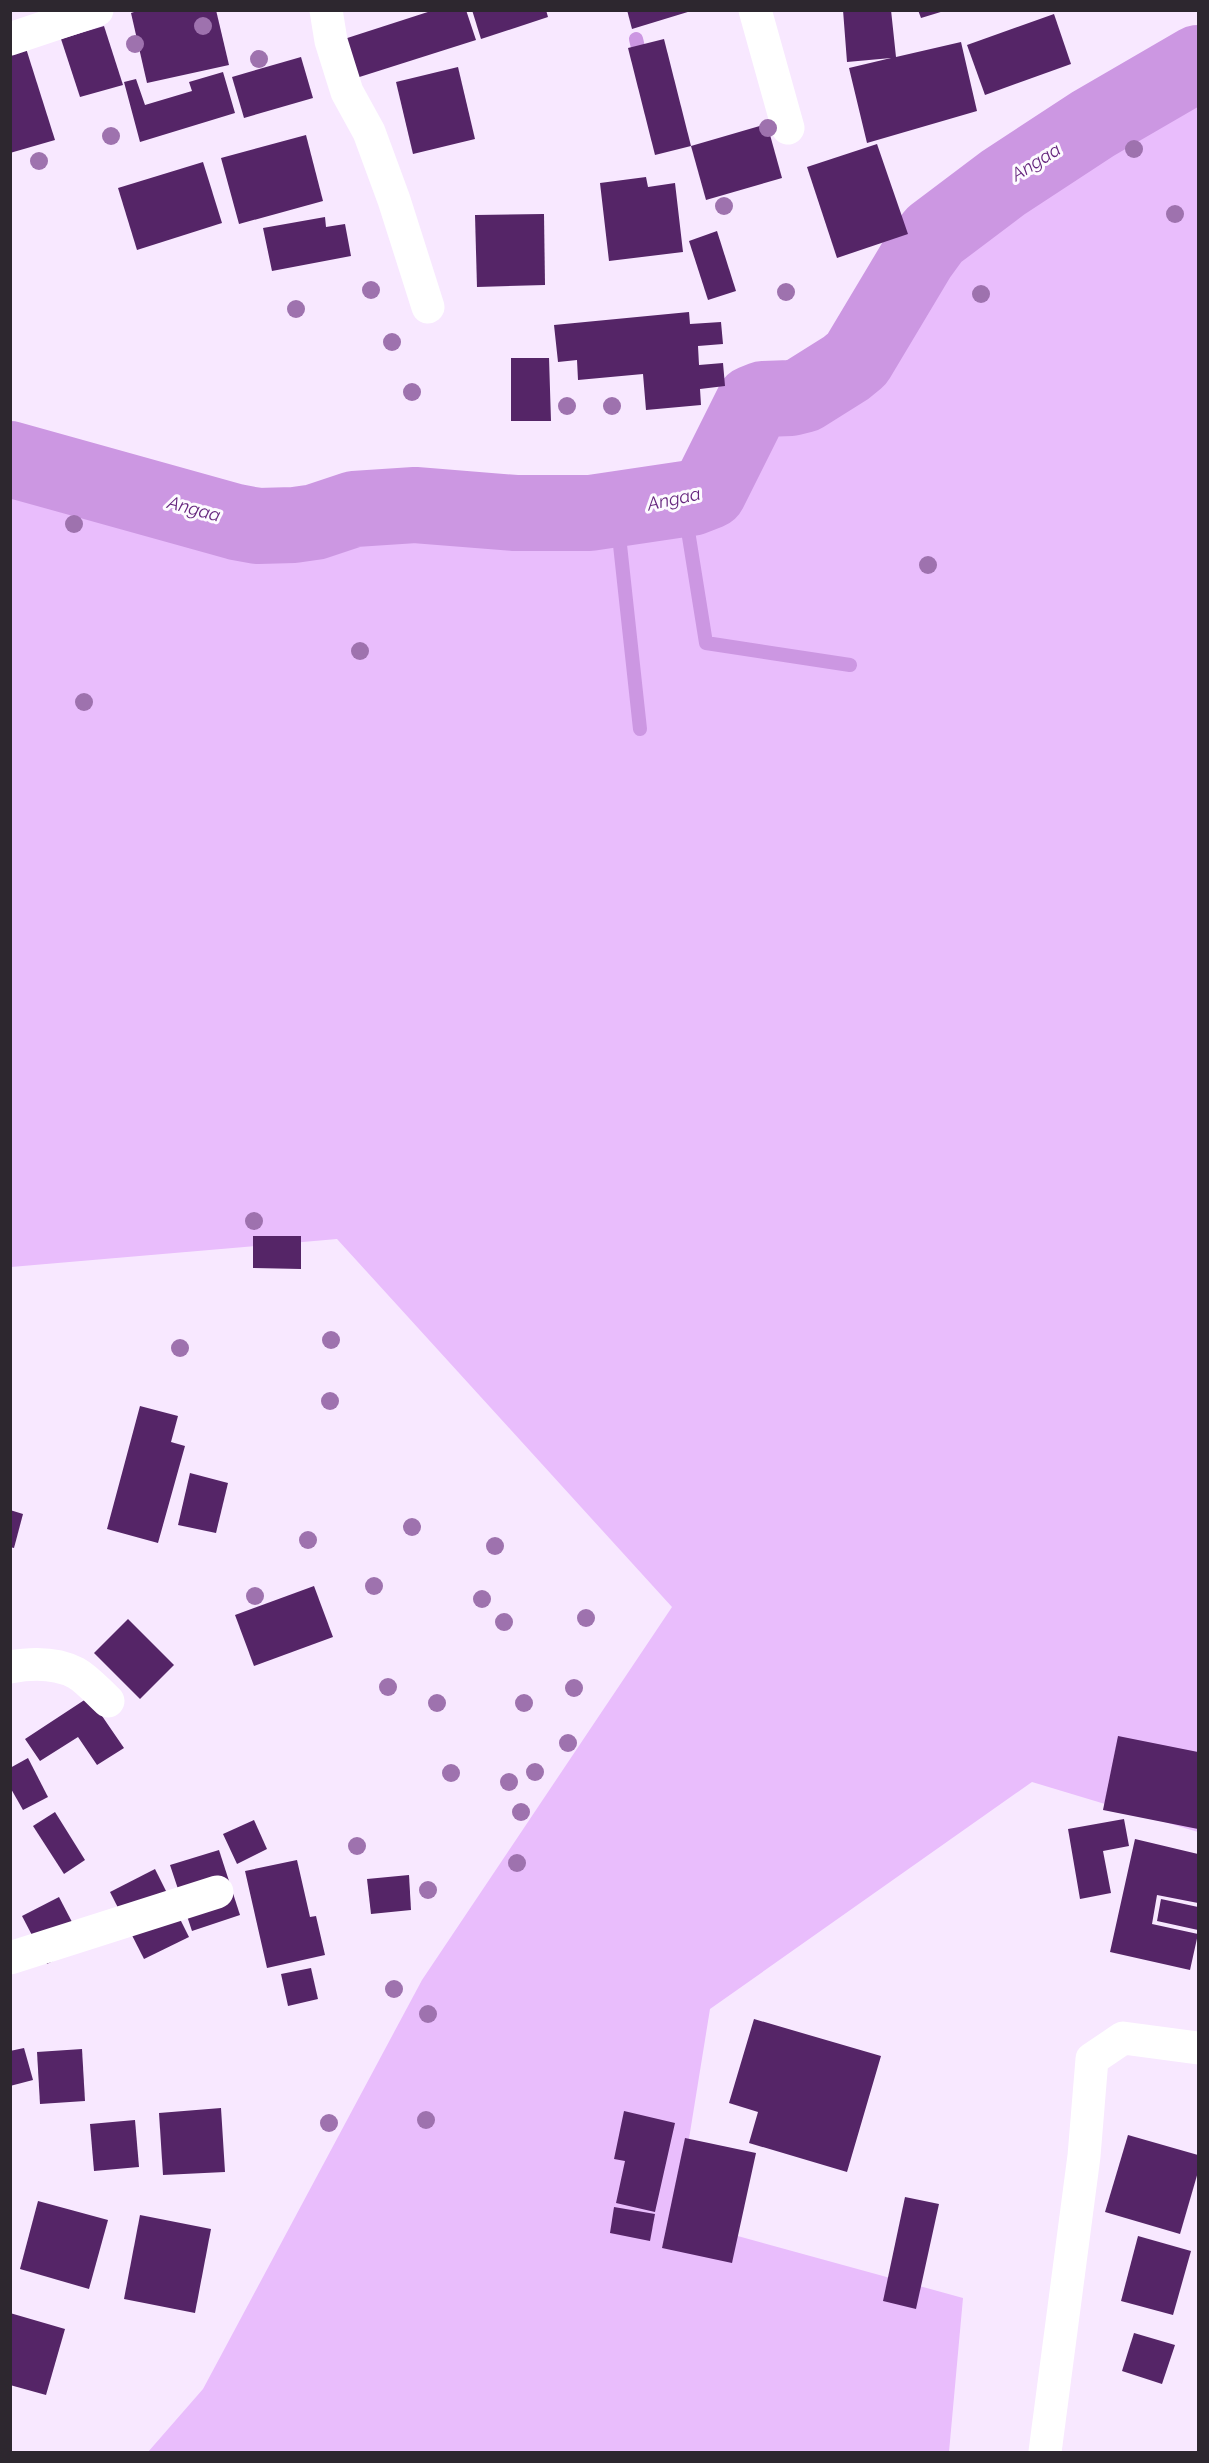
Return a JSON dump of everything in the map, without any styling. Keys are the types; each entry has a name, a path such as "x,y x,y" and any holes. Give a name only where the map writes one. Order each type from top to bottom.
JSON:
{"street":[{"path":"10,39 97,10"},
{"path":"326,10 331,41 347,92 369,132 394,200 428,307"},
{"path":"755,10 788,128"},
{"path":"10,1667 33,1663 76,1673 108,1701"},
{"path":"10,1958 217,1892"},
{"path":"1045,2452 1084,2156 1092,2059 1123,2038 1198,2048"}],"shaded area":[{"path":"1198,63 1198,1832 1032,1782 710,2009 676,2219 963,2298 949,2452 148,2452 203,2389 422,1980 672,1607 337,1239 11,1267 11,459 236,522 258,526 315,522 354,509 415,505 515,513 590,513 691,498 709,491 753,403 763,399 803,395 857,359 918,257 934,235 1003,183 1093,124"}],"building":[{"path":"140,10 216,10 229,65 147,83 131,13"},
{"path":"434,10 466,10 476,40 350,80 338,41"},
{"path":"472,10 546,10 548,17 481,39"},
{"path":"627,10 691,10 691,11 632,29"},
{"path":"843,10 891,10 896,57 961,42 977,111 867,143 849,68 891,58 847,62"},
{"path":"918,10 944,10 944,11 921,18"},
{"path":"1054,14 1071,64 985,95 967,45"},
{"path":"104,26 123,85 80,97 61,39"},
{"path":"664,39 691,146 655,155 628,48"},
{"path":"24,42 55,140 10,153 10,46"},
{"path":"301,57 313,98 244,118 232,77"},
{"path":"458,67 475,139 413,154 396,82"},
{"path":"223,72 235,113 140,142 124,82 136,79 145,105 192,91 189,82"},
{"path":"767,124 782,178 706,200 691,146"},
{"path":"306,135 323,201 239,224 221,158"},
{"path":"877,144 908,234 837,258 807,167"},
{"path":"203,162 222,223 137,250 118,188"},
{"path":"646,177 648,187 675,183 683,252 609,261 600,183"},
{"path":"544,214 545,285 477,287 475,215"},
{"path":"325,217 326,227 345,224 351,256 272,271 263,228"},
{"path":"717,231 736,291 708,300 689,241"},
{"path":"689,312 690,324 721,322 723,344 698,346 699,365 723,363 725,386 700,389 701,405 646,410 643,374 578,380 577,360 558,362 554,325"},
{"path":"511,358 549,358 551,421 511,421"},
{"path":"253,1236 301,1236 301,1269 253,1268"},
{"path":"140,1406 178,1416 171,1442 185,1446 158,1543 107,1529"},
{"path":"190,1473 228,1483 216,1533 178,1525"},
{"path":"10,1510 23,1514 14,1548 10,1547"},
{"path":"314,1586 333,1637 254,1666 235,1615"},
{"path":"128,1619 174,1665 140,1699 94,1653"},
{"path":"89,1697 124,1748 97,1765 78,1737 40,1761 25,1739"},
{"path":"1118,1736 1198,1752 1198,1829 1103,1810"},
{"path":"28,1758 48,1797 23,1810 10,1787 10,1768"},
{"path":"55,1812 85,1860 64,1874 33,1826"},
{"path":"1124,1819 1129,1846 1103,1851 1111,1893 1080,1899 1068,1829"},
{"path":"254,1820 267,1849 237,1864 223,1834"},
{"path":"1135,1839 1198,1854 1198,1903 1157,1895 1152,1924 1198,1934 1190,1970 1110,1952"},
{"path":"219,1850 240,1915 192,1931 170,1865"},
{"path":"297,1860 310,1917 316,1916 325,1955 267,1968 245,1871"},
{"path":"155,1869 189,1937 144,1959 110,1892"},
{"path":"409,1875 411,1910 371,1914 367,1879"},
{"path":"59,1897 84,1945 47,1964 22,1916"},
{"path":"1161,1899 1198,1907 1198,1930 1157,1921"},
{"path":"311,1968 318,1999 288,2006 281,1974"},
{"path":"754,2019 881,2056 847,2172 749,2143 758,2112 729,2103"},
{"path":"24,2048 33,2080 10,2086 10,2051"},
{"path":"82,2049 85,2101 40,2104 37,2052"},
{"path":"221,2108 225,2172 163,2175 159,2113"},
{"path":"624,2111 675,2123 655,2212 616,2203 625,2161 614,2159"},
{"path":"135,2120 139,2167 94,2171 90,2124"},
{"path":"1128,2135 1198,2155 1198,2172 1180,2234 1105,2212"},
{"path":"685,2138 756,2153 732,2263 662,2248"},
{"path":"905,2197 939,2204 916,2309 883,2301"},
{"path":"38,2201 108,2220 89,2289 20,2269"},
{"path":"614,2207 655,2214 650,2241 610,2233"},
{"path":"140,2215 211,2229 195,2313 124,2299"},
{"path":"1138,2236 1191,2251 1173,2315 1121,2301"},
{"path":"10,2313 65,2329 46,2395 10,2385"},
{"path":"1134,2333 1175,2345 1162,2384 1122,2371"}],"waterway":[{"path":"636,39 642,64"},
{"name":"Angaa","path":"10,459 236,522 258,526 315,522 354,509 415,505 515,513 590,513 691,498 709,491 753,403 763,399 803,395 857,359 918,257 934,235 1003,183 1093,124 1198,63"},
{"path":"689,537 706,643 850,665"},
{"path":"620,545 640,729"}]}
